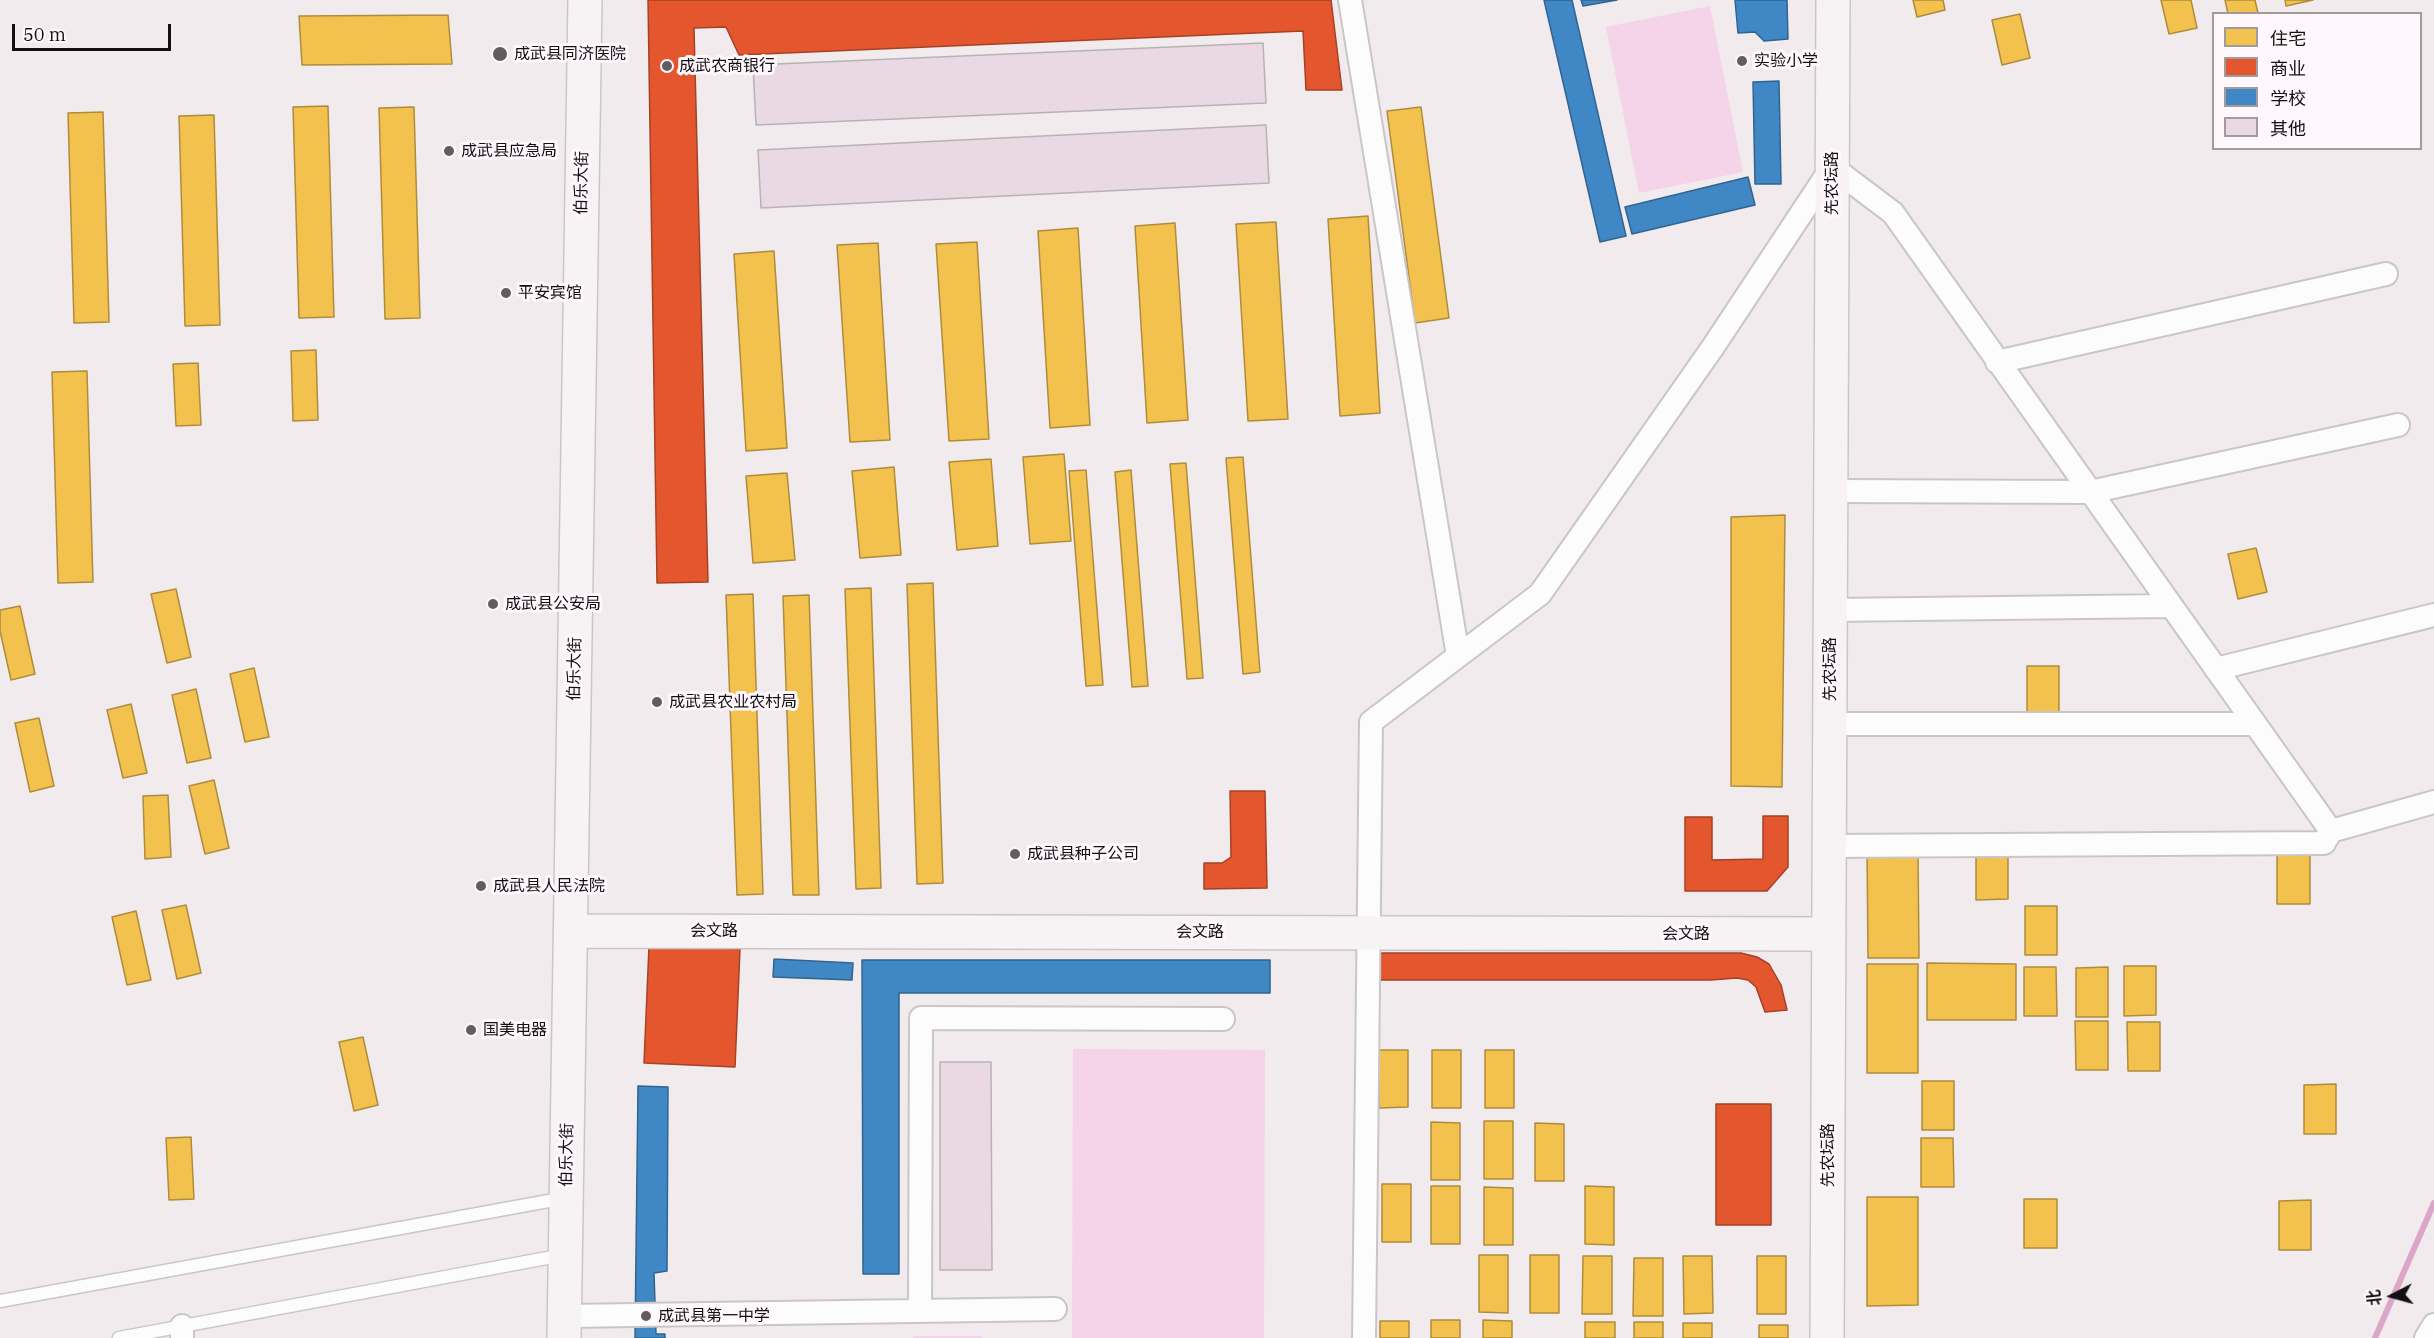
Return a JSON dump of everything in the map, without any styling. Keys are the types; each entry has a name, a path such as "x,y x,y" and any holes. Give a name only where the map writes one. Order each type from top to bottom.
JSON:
{"street":[{"name":"伯乐大街","path":"565,1327 585,0"},
{"path":"1350,0 1458,656"},
{"name":"先农坛路","path":"1827,1338 1833,0"},
{"path":"1364,1338 1371,722 1540,594 1713,347 1832,166 1893,213 2331,831"},
{"path":"1997,362 2386,274"},
{"path":"1831,491 2090,492 2398,425"},
{"path":"1830,610 2171,606"},
{"path":"2216,669 2434,615"},
{"path":"1830,724 2255,724"},
{"path":"1829,846 2324,843 2331,831 2434,802"},
{"name":"会文路","path":"571,930 1829,934"},
{"path":"920,1311 921,1018 1223,1019"},
{"path":"565,1327 920,1311 1055,1309"},
{"path":"2426,1338 2434,1325"}],"lane":[{"path":"0,1301 567,1198"},
{"path":"119,1338 182,1332 566,1254"}],"shaded area":[{"path":"1710,6 1743,172 1639,193 1606,27"},
{"path":"1073,1049 1265,1050 1264,1338 1072,1338"},
{"path":"913,1336 982,1336 982,1338 913,1338"}],"building: 住宅":[{"path":"1913,0 1943,0 1945,10 1917,17"},
{"path":"2161,0 2191,0 2197,28 2169,34"},
{"path":"2225,0 2255,0 2258,12 2228,12"},
{"path":"2285,0 2313,0 2286,6"},
{"path":"2020,14 2030,58 2002,65 1992,20"},
{"path":"448,15 452,64 302,65 299,16"},
{"path":"328,106 334,317 299,318 293,107"},
{"path":"414,107 420,318 385,319 379,108"},
{"path":"1421,107 1449,318 1415,323 1387,111"},
{"path":"103,112 109,322 74,323 68,113"},
{"path":"214,115 220,325 185,326 179,116"},
{"path":"1368,216 1380,413 1340,416 1328,219"},
{"path":"1276,222 1288,419 1248,421 1236,224"},
{"path":"1175,223 1188,420 1147,423 1135,226"},
{"path":"1078,228 1090,425 1050,428 1038,231"},
{"path":"977,242 989,439 949,441 936,244"},
{"path":"878,243 890,440 850,442 837,245"},
{"path":"774,251 787,448 746,451 734,254"},
{"path":"316,350 318,420 293,421 291,351"},
{"path":"198,363 201,425 176,426 173,364"},
{"path":"87,371 93,582 58,583 52,372"},
{"path":"1064,454 1071,541 1030,544 1023,457"},
{"path":"1243,457 1260,672 1243,674 1226,458"},
{"path":"991,459 998,546 957,550 949,462"},
{"path":"1186,463 1203,678 1187,679 1170,464"},
{"path":"894,467 901,555 860,558 852,471"},
{"path":"1086,470 1103,685 1086,686 1069,471"},
{"path":"1131,470 1148,686 1132,687 1115,472"},
{"path":"787,473 795,560 753,563 746,476"},
{"path":"1785,515 1782,787 1731,786 1731,517"},
{"path":"2256,548 2267,592 2238,599 2228,554"},
{"path":"933,583 943,883 917,884 907,584"},
{"path":"871,588 881,888 856,889 845,589"},
{"path":"176,589 191,657 167,663 151,594"},
{"path":"753,594 763,894 737,895 726,595"},
{"path":"809,595 819,895 793,895 783,596"},
{"path":"20,606 35,674 11,680 0,631 0,610"},
{"path":"2027,666 2059,666 2059,715 2027,716"},
{"path":"254,668 269,737 245,742 230,674"},
{"path":"196,689 211,758 187,763 172,695"},
{"path":"131,704 147,773 123,778 107,710"},
{"path":"39,718 54,786 30,792 15,723"},
{"path":"214,780 229,848 205,854 189,786"},
{"path":"168,795 171,857 145,859 143,796"},
{"path":"1867,849 1918,849 1919,958 1868,958"},
{"path":"1976,850 2008,851 2008,899 1976,900"},
{"path":"2277,855 2310,855 2310,904 2277,904"},
{"path":"186,905 201,973 177,979 162,910"},
{"path":"2025,906 2057,906 2057,955 2025,955"},
{"path":"136,911 151,980 127,985 112,917"},
{"path":"1927,963 2016,964 2016,1020 1927,1020"},
{"path":"1867,964 1918,964 1918,1073 1867,1073"},
{"path":"2124,966 2156,966 2156,1015 2124,1016"},
{"path":"2024,967 2056,967 2057,1016 2024,1016"},
{"path":"2108,967 2108,1017 2076,1017 2076,968"},
{"path":"2075,1021 2108,1021 2108,1070 2076,1070"},
{"path":"2127,1022 2160,1022 2160,1071 2128,1071"},
{"path":"363,1037 378,1105 354,1111 339,1042"},
{"path":"1379,1050 1408,1050 1408,1107 1379,1108"},
{"path":"1432,1050 1461,1050 1461,1108 1432,1108"},
{"path":"1485,1050 1514,1050 1514,1108 1485,1108"},
{"path":"1922,1081 1954,1081 1954,1130 1922,1130"},
{"path":"2336,1084 2336,1134 2304,1134 2304,1085"},
{"path":"1484,1121 1513,1121 1513,1179 1484,1179"},
{"path":"1431,1122 1460,1123 1460,1180 1431,1180"},
{"path":"1535,1123 1564,1124 1564,1181 1535,1181"},
{"path":"191,1137 194,1199 169,1200 166,1138"},
{"path":"1921,1138 1953,1138 1954,1187 1921,1187"},
{"path":"1382,1184 1411,1184 1411,1242 1382,1242"},
{"path":"1431,1186 1460,1186 1460,1244 1431,1244"},
{"path":"1585,1186 1614,1187 1614,1245 1585,1244"},
{"path":"1484,1187 1513,1188 1513,1245 1484,1245"},
{"path":"1867,1197 1918,1197 1918,1305 1867,1306"},
{"path":"2024,1199 2057,1199 2057,1248 2024,1248"},
{"path":"2311,1200 2311,1250 2279,1250 2279,1201"},
{"path":"1479,1255 1508,1255 1508,1313 1479,1312"},
{"path":"1530,1255 1559,1255 1559,1313 1530,1313"},
{"path":"1583,1256 1612,1256 1612,1314 1582,1314"},
{"path":"1683,1256 1712,1256 1713,1313 1684,1314"},
{"path":"1757,1256 1786,1256 1786,1314 1757,1314"},
{"path":"1634,1258 1663,1258 1663,1316 1633,1316"},
{"path":"1431,1320 1460,1320 1460,1338 1431,1338"},
{"path":"1483,1320 1512,1321 1512,1338 1483,1338"},
{"path":"1380,1321 1409,1321 1409,1338 1380,1338"},
{"path":"1585,1322 1615,1322 1615,1338 1585,1338"},
{"path":"1634,1322 1663,1322 1663,1338 1634,1338"},
{"path":"1683,1323 1712,1323 1712,1338 1683,1338"},
{"path":"1759,1325 1788,1325 1788,1338 1759,1338"}],"building: 商业":[{"path":"648,0 1331,0 1342,90 1306,90 1303,31 739,55 726,27 694,28 708,582 657,583"},
{"path":"1230,791 1265,791 1267,888 1204,889 1204,863 1222,863 1231,857"},
{"path":"1763,816 1788,816 1788,867 1767,891 1685,891 1685,817 1712,817 1712,860 1763,859"},
{"path":"649,946 740,949 735,1067 644,1063"},
{"path":"1381,953 1741,953 1757,957 1769,964 1781,985 1787,1010 1765,1012 1756,987 1748,980 1737,978 1711,980 1379,980"},
{"path":"1716,1104 1771,1104 1771,1225 1716,1225"}],"building: 学校":[{"path":"1544,0 1572,0 1626,236 1600,242"},
{"path":"1581,0 1617,0 1583,6"},
{"path":"1735,0 1787,0 1788,39 1764,41 1755,32 1738,33"},
{"path":"1779,81 1781,184 1755,184 1753,82"},
{"path":"1748,177 1755,205 1632,234 1625,207"},
{"path":"774,959 853,963 852,980 773,977"},
{"path":"862,960 1270,960 1270,993 899,993 899,1274 863,1274"},
{"path":"638,1086 668,1087 667,1271 654,1273 656,1334 665,1334 665,1338 635,1338"}],"building: 其他":[{"path":"1263,43 1266,103 756,125 753,65"},
{"path":"1266,125 1269,183 761,208 758,150"},
{"path":"940,1062 991,1062 992,1270 940,1270"}],"waterway":[{"path":"2375,1338 2434,1203"}],"place":[{"name":"成武县同济医院","path":"500,54"},
{"name":"实验小学","path":"1742,61"},
{"name":"成武农商银行","path":"667,66"},
{"name":"成武县应急局","path":"449,151"},
{"name":"平安宾馆","path":"506,293"},
{"name":"成武县公安局","path":"493,604"},
{"name":"成武县农业农村局","path":"657,702"},
{"name":"成武县种子公司","path":"1015,854"},
{"name":"成武县人民法院","path":"481,886"},
{"name":"国美电器","path":"471,1030"},
{"name":"成武县第一中学","path":"646,1316"}]}
